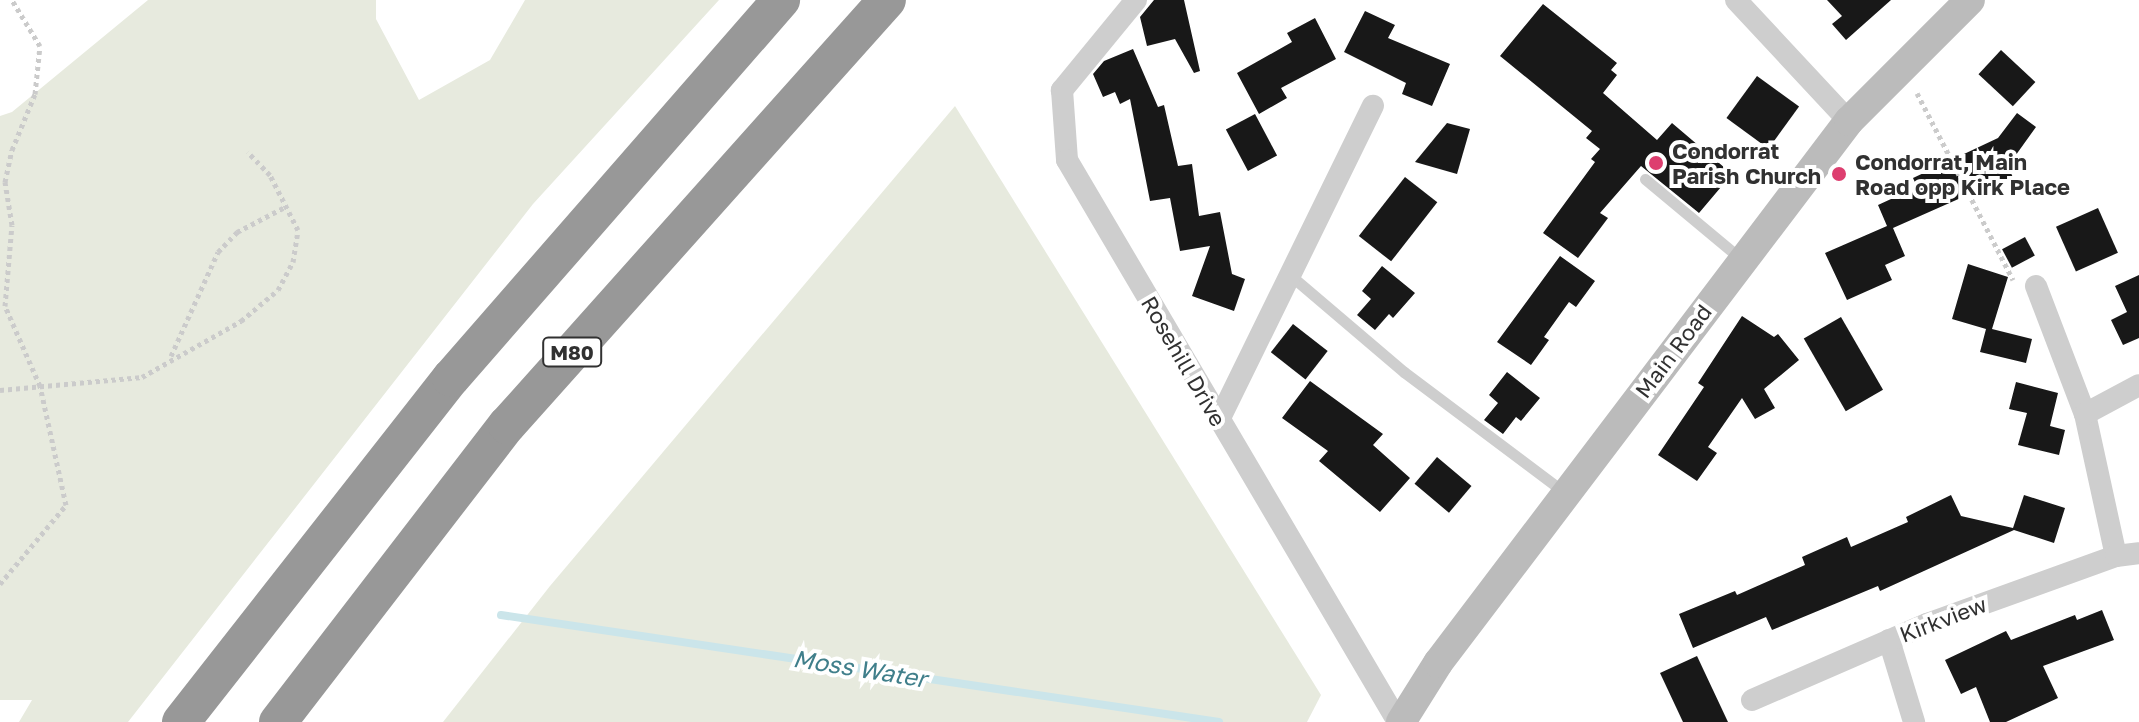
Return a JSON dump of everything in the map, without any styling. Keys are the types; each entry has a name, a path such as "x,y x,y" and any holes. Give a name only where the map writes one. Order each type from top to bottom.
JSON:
{"highway":[{"path":"181,722 451,378 781,0"},
{"name":"M80","path":"278,722 507,425 887,0"}],"street":[{"name":"Rosehill Drive","path":"1136,0 1062,90 1067,160 1400,722"},
{"path":"1736,0 1849,121"},
{"name":"Main Road","path":"1400,722 1438,663 1849,121 1970,0"},
{"path":"1219,420 1373,106"},
{"path":"2036,286 2085,414 2116,556"},
{"path":"2085,414 2139,385"},
{"name":"Kirkview","path":"1752,700 1889,640 2116,556 2139,553"},
{"path":"1889,640 1914,722"}],"lane":[{"path":"1645,179 1741,260"},
{"path":"1290,275 1404,372 1566,494"}],"path":[{"path":"0,584 66,505 40,386 5,306 12,225 5,182 12,150 35,94 40,46 12,0"},
{"path":"1903,65 2014,282 2036,286"},
{"path":"0,390 142,377 170,357 241,321 278,290 293,262 298,230 270,175 248,152"},
{"path":"170,357 218,252 237,232 285,207"}],"shaded area":[{"path":"148,0 376,0 376,19 419,100 490,60 525,0 719,0 533,204 128,722 19,722 32,700 0,700 0,116 12,112"},
{"path":"955,106 1321,695 1307,722 443,722 550,586"}],"building":[{"path":"1154,0 1184,0 1200,71 1194,73 1175,39 1147,46 1140,17"},
{"path":"1827,0 1891,0 1846,40 1832,24 1842,16"},
{"path":"1543,4 1617,63 1611,70 1617,75 1603,93 1657,140 1672,123 1732,174 1699,213 1641,166 1600,213 1608,218 1578,258 1543,233 1595,162 1591,159 1600,149 1586,138 1592,131 1500,56"},
{"path":"1365,11 1395,25 1388,38 1450,64 1432,106 1402,94 1406,83 1344,52"},
{"path":"1315,18 1336,59 1281,88 1287,98 1259,114 1237,73 1292,42 1287,33"},
{"path":"1133,49 1158,107 1164,105 1178,166 1192,164 1199,216 1220,212 1232,274 1245,279 1234,311 1192,296 1210,246 1180,251 1170,198 1150,201 1130,99 1120,104 1115,92 1103,97 1093,74 1104,61"},
{"path":"2001,50 2035,82 2013,106 1978,74"},
{"path":"1757,76 1799,107 1769,149 1726,118"},
{"path":"2017,113 2036,127 2008,166 2014,180 1983,193 1981,189 1893,228 1905,256 1885,265 1892,280 1847,300 1825,253 1887,226 1878,205 1917,187 1913,178 1998,138"},
{"path":"1255,114 1277,155 1248,171 1226,129"},
{"path":"1447,123 1470,129 1457,174 1415,162"},
{"path":"1405,177 1437,202 1391,261 1359,236"},
{"path":"2098,208 2118,253 2076,271 2056,227"},
{"path":"2025,237 2035,256 2012,268 2002,249"},
{"path":"1560,256 1595,281 1576,307 1569,302 1544,337 1549,340 1531,365 1497,342"},
{"path":"1968,264 2008,277 1992,329 2032,339 2026,363 1980,352 1986,329 1952,319"},
{"path":"1382,266 1415,293 1393,318 1389,314 1375,330 1357,315 1371,299 1362,291"},
{"path":"2139,275 2139,338 2123,345 2111,320 2127,312 2115,286"},
{"path":"1742,316 1774,337 1778,334 1799,360 1764,389 1775,408 1755,419 1742,398 1708,447 1717,453 1697,481 1658,455 1704,387 1698,383"},
{"path":"1841,317 1883,390 1846,411 1804,338"},
{"path":"1293,324 1328,351 1306,379 1271,352"},
{"path":"1507,372 1540,398 1521,421 1516,417 1503,434 1484,420 1498,403 1489,395"},
{"path":"1310,381 1383,434 1373,445 1410,478 1380,512 1319,461 1328,451 1282,418"},
{"path":"2016,382 2058,393 2050,426 2065,430 2059,455 2018,445 2027,413 2009,409"},
{"path":"1437,457 1471,486 1449,513 1415,484"},
{"path":"1951,495 1961,516 2013,528 2024,495 2065,508 2054,543 2014,530 1880,591 1878,586 1772,630 1766,617 1693,648 1679,614 1735,591 1737,595 1805,565 1802,557 1847,537 1851,547 1908,522 1906,517"},
{"path":"2102,610 2114,640 2043,666 2058,698 2006,722 1990,722 1976,687 1961,694 1945,660 2006,631 2011,640 2075,615 2077,620"},
{"path":"1697,656 1728,722 1683,722 1660,673"}],"waterway":[{"name":"Moss Water","path":"501,615 1219,722"}],"place":[{"name":"Condorrat Parish Church","path":"1656,163"},
{"name":"Condorrat, Main Road opp Kirk Place","path":"1839,174"}]}
